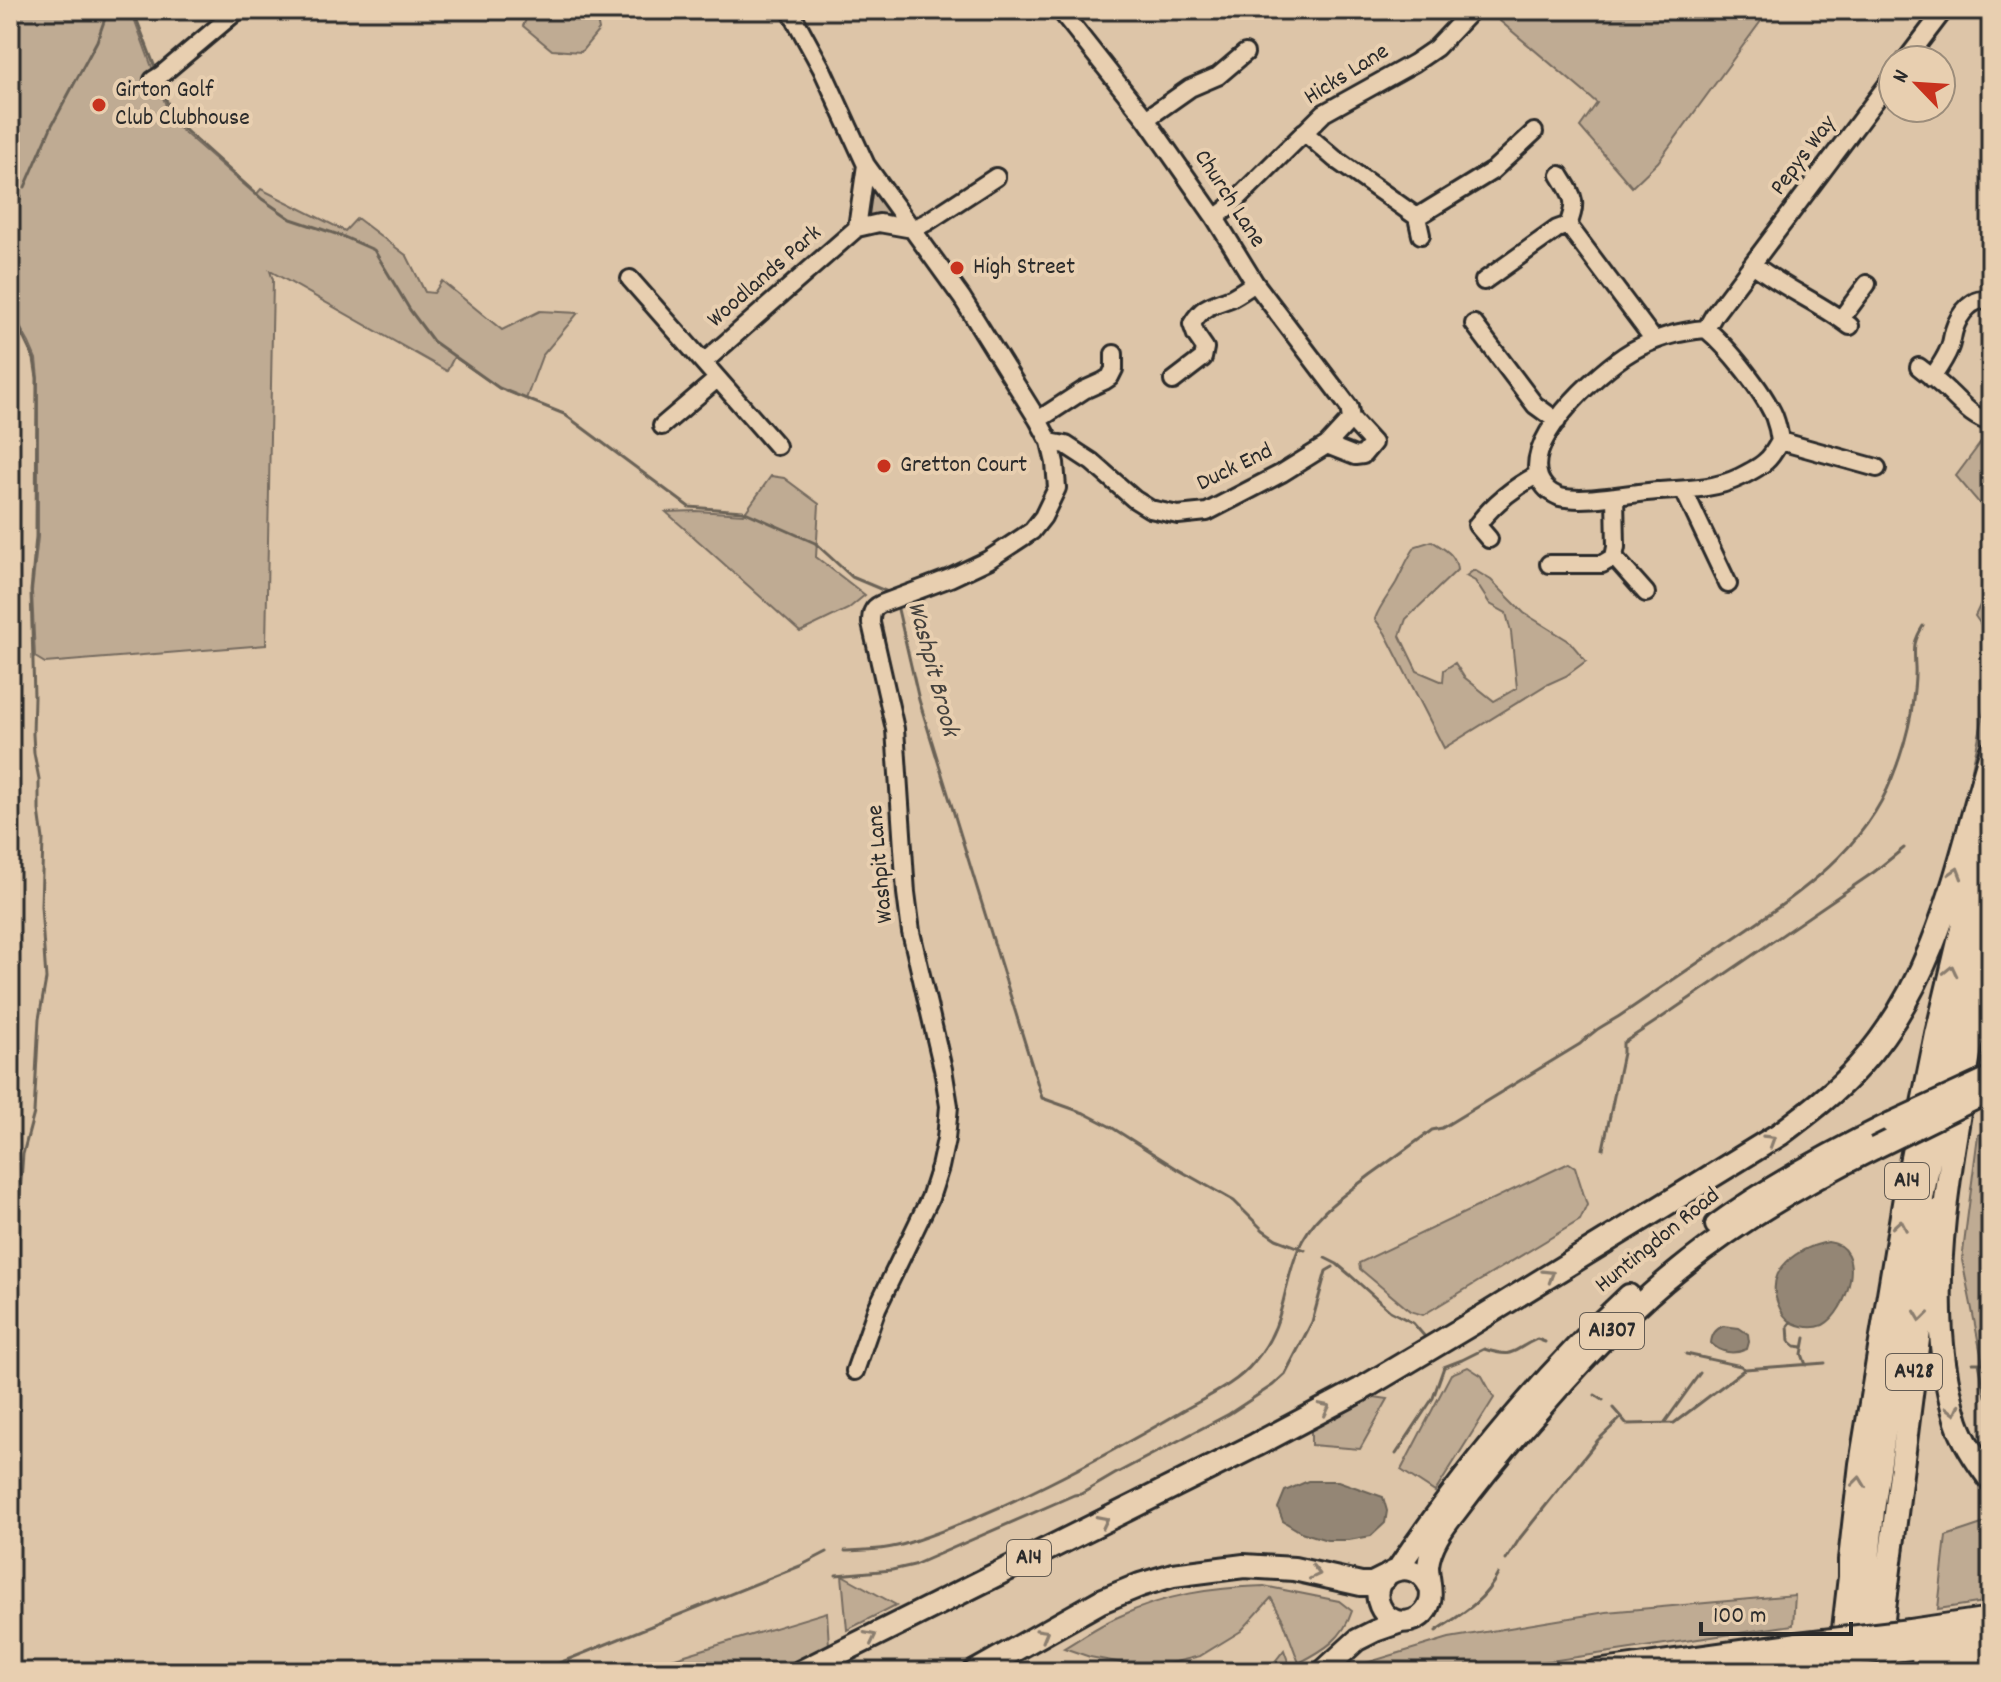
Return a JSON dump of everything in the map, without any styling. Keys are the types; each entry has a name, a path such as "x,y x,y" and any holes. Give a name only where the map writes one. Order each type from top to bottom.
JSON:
{"highway":[{"name":"A14","path":"801,1672 1360,1390 1780,1134 1818,1105 1868,1055 1912,992 1941,920 1991,752"},
{"name":"A14","path":"1850,1560 1863,1449 1909,1173 1937,1034 1991,807"},
{"name":"A14","path":"1857,1672 1873,1510 1899,1332 1946,1072 1991,878"},
{"path":"1991,946 1949,1173 1940,1282 1941,1332 1947,1380 1958,1425 1975,1458 1991,1480"},
{"name":"A428","path":"1878,1672 1949,1104 1946,1072"},
{"path":"1871,1672 1877,1545 1873,1510"},
{"path":"1829,1672 1850,1560"},
{"path":"1839,1672 1850,1560"},
{"path":"975,1672 1101,1601 1173,1575 1244,1566 1294,1569 1372,1584 1391,1574"},
{"path":"1903,1655 1991,1619"},
{"path":"1903,1655 1991,1636"},
{"path":"1719,1672 1798,1653"},
{"path":"1596,1672 1798,1653 1991,1656"}],"main road":[{"name":"Huntingdon Road","path":"1391,1574 1505,1425 1544,1381 1644,1281 1751,1199 1832,1152 1991,1077"},
{"name":"Huntingdon Road","path":"1429,1586 1428,1564 1434,1544 1452,1516 1577,1367 1679,1269 1729,1231 1798,1188 1991,1091"},
{"path":"1322,1672 1357,1640 1401,1622 1410,1622 1425,1612 1430,1602 1429,1586 1423,1576 1406,1569 1391,1574 1378,1590 1379,1604 1388,1616 1401,1622"},
{"path":"1357,1640 1379,1604"}],"street":[{"path":"157,77 238,10"},
{"path":"790,10 822,69 866,165 962,298 1050,442"},
{"name":"Church Lane","path":"1060,10 1146,119 1215,218 1255,283 1349,407 1351,419 1373,443 1363,455 1355,456 1327,445"},
{"name":"Hicks Lane","path":"1215,218 1324,113 1436,48 1472,10"},
{"path":"1918,44 1944,10"},
{"path":"1146,119 1190,88 1218,76 1245,53"},
{"name":"Pepys Way","path":"1706,329 1877,98"},
{"path":"1304,132 1335,159 1417,217 1421,235"},
{"path":"1417,217 1492,171 1534,132"},
{"name":"Woodlands Park","path":"857,228 866,165"},
{"path":"1484,281 1557,229 1568,225 1575,209 1574,197 1560,175"},
{"path":"913,229 996,177"},
{"name":"Woodlands Park","path":"704,362 857,228 879,223 913,229"},
{"path":"1568,225 1654,340"},
{"path":"1753,264 1845,322 1867,284"},
{"name":"Woodlands Park","path":"630,279 777,446"},
{"path":"1173,381 1203,358 1205,348 1192,324 1198,314 1213,303 1231,298 1255,283"},
{"path":"1990,422 1966,410 1926,373 1948,353 1957,322 1973,302 1981,299 1991,302"},
{"path":"1474,324 1535,405 1557,421"},
{"path":"1706,329 1720,341 1759,392 1775,417 1780,441 1766,462 1715,486 1615,496 1563,497 1553,494 1537,475 1539,456 1557,421 1570,402 1614,363 1654,340 1684,330 1706,329"},
{"path":"1038,420 1110,377 1114,369 1114,354"},
{"path":"662,427 717,379"},
{"name":"Duck End","path":"1050,442 1066,445 1092,462 1150,509 1178,515 1207,512 1282,473 1327,445 1351,419"},
{"path":"1780,441 1877,468"},
{"name":"Washpit Lane","path":"855,1371 877,1308 930,1198 946,1139 949,1106 911,932 895,729 871,614 875,607 988,560 1032,531 1043,517 1057,488 1050,442"},
{"path":"1489,539 1477,525 1482,518 1517,486 1537,475"},
{"path":"1684,491 1728,584"},
{"path":"1549,564 1602,564 1614,557 1615,496"},
{"path":"1614,557 1646,593"}],"shaded area":[{"path":"10,10 131,10 172,122 256,195 261,189 345,231 357,218 407,256 425,292 434,293 442,281 502,330 540,311 578,313 542,356 526,399 499,388 454,357 447,371 270,271 273,280 266,645 45,663 35,657 32,591 38,537 38,378 36,359 15,318 10,297"},
{"path":"530,10 595,10 599,30 581,52 552,50 523,26"},
{"path":"1487,10 1769,10 1658,162 1632,187 1580,127 1597,103"},
{"path":"868,174 896,219 860,221"},
{"path":"1991,429 1991,517 1956,476"},
{"path":"771,476 784,478 819,504 816,557 865,595 848,609 800,632 666,512 744,514"},
{"path":"1432,541 1452,556 1457,570 1406,619 1400,636 1417,671 1443,682 1444,670 1455,663 1464,677 1494,701 1517,688 1506,613 1490,604 1475,581 1466,576 1474,570 1491,580 1524,613 1569,641 1586,661 1444,748 1375,619 1416,546"},
{"path":"1991,582 1991,639 1975,616"},
{"path":"1991,679 1991,723 1961,821"},
{"path":"1991,1128 1991,1383 1984,1369 1962,1260 1978,1135"},
{"path":"1569,1163 1575,1167 1587,1205 1580,1220 1423,1315 1410,1311 1360,1269 1359,1263"},
{"path":"1828,1242 1841,1246 1848,1255 1851,1267 1846,1295 1840,1308 1823,1325 1800,1326 1784,1315 1778,1304 1776,1280 1786,1262 1795,1255"},
{"path":"1723,1326 1739,1328 1748,1334 1747,1349 1728,1352 1711,1343 1714,1333"},
{"path":"1468,1367 1482,1376 1494,1398 1435,1492 1401,1470 1451,1374"},
{"path":"1374,1397 1388,1399 1360,1449 1311,1445 1311,1430"},
{"path":"1308,1481 1338,1481 1383,1497 1387,1511 1385,1523 1371,1536 1349,1540 1327,1540 1301,1532 1283,1521 1278,1508 1285,1491"},
{"path":"1991,1521 1991,1601 1938,1609 1946,1536"},
{"path":"842,1575 896,1605 847,1630"},
{"path":"1264,1586 1339,1601 1352,1611 1332,1643 1299,1663 1271,1598 1241,1631 1200,1656 1163,1665 1128,1664 1090,1657 1064,1648 1111,1620 1154,1603 1226,1588"},
{"path":"1795,1595 1793,1625 1476,1672 1345,1672 1346,1669 1449,1638 1606,1612"},
{"path":"827,1612 829,1646 778,1672 629,1672"},
{"path":"1284,1650 1289,1672 1255,1672 1269,1669"}],"waterway":[{"path":"25,187 52,125 97,41 108,10"},
{"name":"Washpit Brook","path":"133,10 156,70"},
{"name":"Washpit Brook","path":"159,81 174,120 262,199 291,219 374,250 410,310 433,341 499,388 564,414 689,507 743,511 815,543 852,577 890,593"},
{"path":"10,234 21,196"},
{"path":"10,303 34,359 37,378 36,537 31,591 33,734 43,839 41,906 46,979 39,1019 34,1113 23,1154 18,1268 10,1289"},
{"name":"Washpit Brook","path":"897,605 919,700 1042,1098 1084,1113 1111,1127 1234,1201 1276,1239 1305,1250"},
{"path":"845,1551 903,1545 980,1516 1082,1467 1238,1378 1254,1362 1272,1335 1298,1250 1312,1226 1330,1207 1432,1130 1442,1128 1580,1044 1755,924 1802,890 1845,851 1879,805 1898,763 1911,714 1915,645 1923,626"},
{"path":"1603,1149 1623,1043 1874,872 1904,848"},
{"name":"Washpit Brook","path":"1325,1258 1337,1264 1390,1311 1413,1323 1426,1338"},
{"path":"836,1575 914,1565 1081,1494 1229,1414 1285,1374 1312,1322 1326,1271 1333,1267"},
{"path":"1791,1322 1788,1326 1789,1341 1803,1347"},
{"path":"1805,1338 1802,1354 1806,1365"},
{"name":"Washpit Brook","path":"1396,1454 1433,1398 1444,1367 1484,1349 1508,1353 1537,1339 1545,1342"},
{"path":"1686,1354 1744,1369"},
{"name":"Washpit Brook","path":"1613,1408 1627,1424 1674,1423 1745,1369 1825,1363"},
{"name":"Washpit Brook","path":"1973,1363 1991,1363"},
{"path":"1979,1363 1986,1396 1991,1404"},
{"path":"1665,1422 1700,1373"},
{"name":"Washpit Brook","path":"1595,1395 1603,1400"},
{"path":"1506,1560 1598,1440 1621,1418"},
{"path":"537,1672 800,1566 827,1552"},
{"path":"1436,1631 1479,1600 1498,1574"}],"place":[{"name":"Girton Golf Club Clubhouse","path":"99,105"},
{"name":"High Street","path":"957,268"},
{"name":"Gretton Court","path":"884,466"}]}
